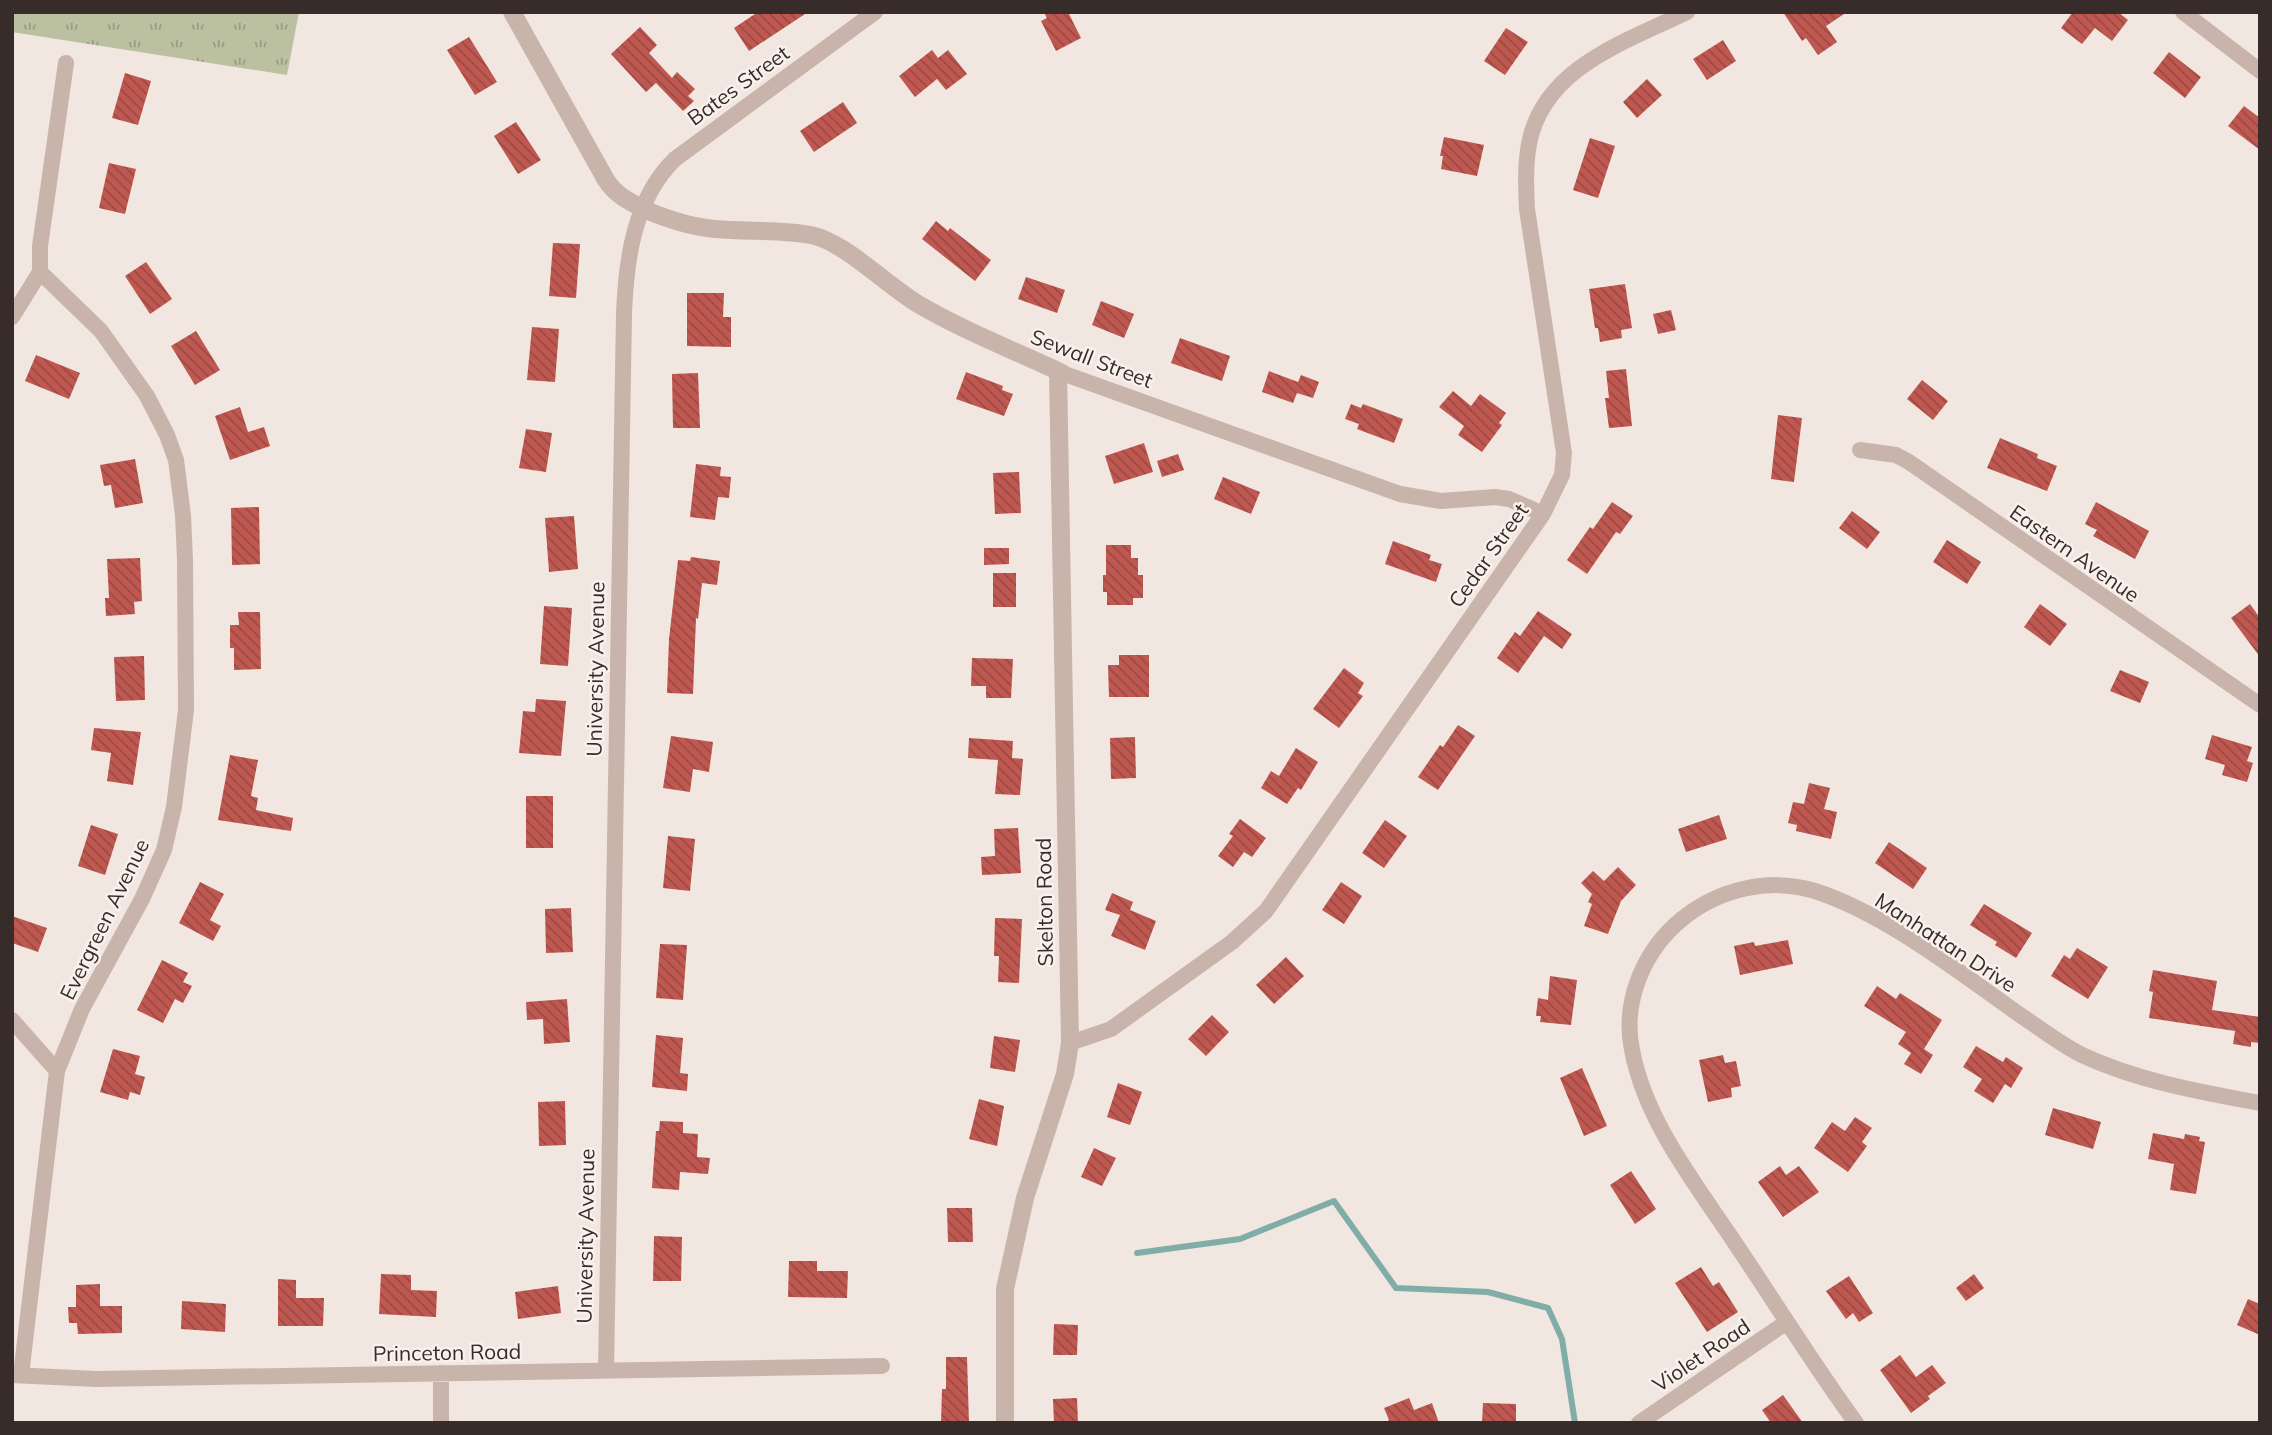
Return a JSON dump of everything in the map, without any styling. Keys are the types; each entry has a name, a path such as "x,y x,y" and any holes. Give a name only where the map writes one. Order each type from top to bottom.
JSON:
{"street":[{"path":"512,12 606,180 617,193 642,208"},
{"name":"Bates Street","path":"642,208 664,169 687,148 875,12"},
{"name":"Cedar Street","path":"1070,1043 1099,1035 1116,1026 1232,942 1266,911 1543,514 1562,475 1564,453 1527,209 1526,173 1531,134 1548,96 1578,69 1610,49 1688,12"},
{"path":"2183,12 2260,71"},
{"path":"12,317 40,272 44,216 66,63"},
{"name":"Sewall Street","path":"642,208 678,222 705,228 792,232 820,237 902,294 939,316 1060,372 1400,494 1441,501 1495,497 1510,499 1543,514"},
{"name":"University Avenue","path":"606,1371 624,314 630,255 642,208"},
{"name":"Evergreen Avenue","path":"17,1375 57,1071 82,1009 142,899 164,850 174,807 186,710 185,560 180,481 176,460 147,396 101,331 40,272"},
{"name":"Skelton Road","path":"1005,1423 1005,1289 1025,1198 1065,1074 1070,1043 1060,372"},
{"name":"Eastern Avenue","path":"1860,450 1896,455 1909,462 2260,705"},
{"name":"Manhattan Drive","path":"1856,1423 1668,1139 1644,1090 1631,1049 1633,996 1645,963 1678,922 1697,907 1718,896 1749,887 1787,885 1827,896 1911,939 2081,1055 2140,1076 2219,1096 2260,1103"},
{"path":"12,1020 57,1071"},
{"name":"Violet Road","path":"1639,1423 1787,1322"},
{"name":"Princeton Road","path":"17,1375 96,1379 882,1366"},
{"path":"441,1373 441,1423"}],"green space":[{"path":"12,12 299,12 287,75 12,32"}],"building":[{"path":"758,12 808,12 749,51 734,28"},
{"path":"1044,12 1068,12 1081,38 1056,51 1041,21 1047,18"},
{"path":"1783,12 1847,12 1826,26 1837,42 1818,55 1806,38 1802,41"},
{"path":"2073,12 2118,12 2128,20 2112,41 2095,28 2082,44 2061,28"},
{"path":"640,27 657,45 649,53 672,78 677,72 695,89 688,96 694,101 683,111 656,83 646,92 611,54"},
{"path":"1506,28 1528,42 1505,75 1484,61"},
{"path":"469,37 497,82 475,95 447,50"},
{"path":"1723,40 1736,61 1707,80 1693,59"},
{"path":"932,50 938,58 948,50 967,74 946,90 937,79 915,97 899,76"},
{"path":"2169,52 2201,77 2185,98 2153,73"},
{"path":"125,73 151,81 138,125 112,118"},
{"path":"1647,79 1662,95 1637,118 1623,102"},
{"path":"843,102 857,123 814,152 800,131"},
{"path":"2244,106 2260,118 2260,150 2228,126"},
{"path":"516,122 541,160 518,174 494,136"},
{"path":"1444,137 1484,145 1477,176 1441,169 1443,156 1440,156"},
{"path":"1590,138 1615,146 1598,198 1573,190"},
{"path":"109,163 136,169 125,214 99,208"},
{"path":"936,221 948,231 950,228 991,260 975,281 922,239"},
{"path":"553,243 580,244 576,298 549,296"},
{"path":"146,262 172,299 150,314 125,276"},
{"path":"1026,277 1065,290 1057,313 1018,299"},
{"path":"1625,284 1632,328 1621,330 1622,338 1600,342 1589,289"},
{"path":"687,293 724,293 723,317 731,317 731,347 687,346"},
{"path":"1101,301 1134,314 1124,338 1092,325"},
{"path":"1671,310 1676,330 1658,334 1653,314"},
{"path":"532,327 559,329 555,382 527,380"},
{"path":"196,331 220,370 195,385 171,346"},
{"path":"1180,338 1230,356 1222,381 1171,363"},
{"path":"36,355 80,373 69,399 25,381"},
{"path":"1626,369 1632,426 1609,428 1605,398 1609,398 1606,371"},
{"path":"1269,371 1298,382 1301,375 1319,382 1313,398 1297,393 1293,403 1262,392"},
{"path":"966,372 1003,386 1002,390 1013,394 1004,416 956,399"},
{"path":"698,373 700,428 673,428 672,374"},
{"path":"1922,380 1948,401 1933,420 1907,399"},
{"path":"1453,391 1471,406 1480,394 1506,413 1499,423 1502,425 1482,452 1458,435 1464,426 1439,407"},
{"path":"1351,404 1361,408 1363,404 1403,419 1394,443 1357,429 1359,424 1345,419"},
{"path":"240,407 248,432 264,427 270,446 230,460 215,416"},
{"path":"1778,415 1802,418 1794,482 1771,479"},
{"path":"526,429 552,433 546,472 519,468"},
{"path":"2000,438 2038,454 2037,458 2057,466 2047,491 1987,468"},
{"path":"1144,443 1153,472 1114,484 1105,456"},
{"path":"1178,454 1184,470 1162,477 1157,461"},
{"path":"135,459 143,503 115,508 111,485 104,486 100,465"},
{"path":"696,464 721,467 720,476 731,477 729,498 718,497 715,520 690,517"},
{"path":"1019,472 1021,513 995,514 993,473"},
{"path":"1223,477 1260,492 1251,514 1214,499"},
{"path":"1612,502 1633,516 1620,534 1616,532 1587,574 1567,560"},
{"path":"2096,502 2149,531 2135,559 2093,536 2097,530 2085,524"},
{"path":"259,507 260,564 232,565 231,508"},
{"path":"1852,511 1880,532 1867,549 1839,528"},
{"path":"574,516 578,569 549,572 545,518"},
{"path":"1947,540 1981,562 1967,584 1933,562"},
{"path":"1393,541 1431,555 1429,560 1442,564 1436,582 1385,564"},
{"path":"1106,545 1131,545 1131,558 1138,558 1138,575 1143,575 1143,598 1133,598 1133,605 1107,605 1107,592 1103,592"},
{"path":"984,548 1009,548 1009,564 984,565"},
{"path":"691,557 720,561 717,585 702,583 698,619 696,618 693,694 667,693 669,639 678,560 690,561"},
{"path":"140,558 142,601 134,602 135,614 106,616 105,598 109,598 107,559"},
{"path":"993,573 1016,573 1016,607 993,607"},
{"path":"2040,604 2067,624 2050,646 2024,627"},
{"path":"2250,604 2260,618 2260,657 2231,618"},
{"path":"544,606 572,608 568,666 540,664"},
{"path":"1538,611 1572,634 1562,649 1544,636 1518,673 1497,658 1515,632 1520,636"},
{"path":"238,612 260,612 261,669 234,670 230,625 239,625"},
{"path":"1119,655 1149,655 1149,697 1109,697 1108,665 1119,665"},
{"path":"144,656 145,700 116,701 114,657"},
{"path":"972,658 1013,659 1011,698 986,698 986,686 971,686"},
{"path":"1344,668 1364,683 1358,693 1363,696 1339,728 1313,709"},
{"path":"2120,670 2149,682 2140,703 2110,691"},
{"path":"536,699 566,701 561,756 519,753 523,711 535,712"},
{"path":"1458,725 1475,736 1438,790 1418,777"},
{"path":"94,728 141,732 133,785 107,781 111,753 91,750"},
{"path":"2212,735 2252,747 2247,761 2253,763 2247,782 2222,775 2225,765 2205,759"},
{"path":"671,736 713,742 709,772 693,769 690,792 663,788"},
{"path":"1135,737 1136,778 1111,779 1110,738"},
{"path":"969,738 1013,741 1012,758 1023,759 1020,795 995,794 998,760 968,758"},
{"path":"1296,748 1318,762 1301,790 1298,788 1287,804 1261,788 1271,771 1279,776"},
{"path":"230,755 258,760 251,796 258,798 256,810 293,818 291,831 218,820"},
{"path":"1809,783 1830,788 1824,809 1837,812 1831,839 1796,831 1797,825 1788,823 1793,802 1804,804"},
{"path":"526,796 553,796 553,848 526,848"},
{"path":"1719,815 1727,839 1686,852 1678,829"},
{"path":"1240,819 1266,838 1252,857 1244,852 1233,867 1218,856 1233,836 1229,834"},
{"path":"1385,820 1407,836 1384,868 1362,853"},
{"path":"91,825 118,834 105,875 78,866"},
{"path":"1018,828 1021,873 982,875 981,857 995,856 994,829"},
{"path":"668,836 695,839 690,891 663,888"},
{"path":"1889,842 1927,868 1913,889 1875,863"},
{"path":"1618,867 1636,885 1621,901 1608,934 1584,926 1592,904 1588,902 1592,894 1581,883 1593,871 1604,881"},
{"path":"200,882 224,894 210,920 221,926 213,941 179,923"},
{"path":"1341,882 1362,896 1344,924 1322,910"},
{"path":"1112,893 1133,902 1130,910 1156,921 1145,950 1111,936 1120,915 1105,910"},
{"path":"1984,904 2032,933 2016,958 1970,925"},
{"path":"571,908 573,952 546,953 545,909"},
{"path":"12,916 47,928 38,952 12,943"},
{"path":"995,918 1022,919 1019,983 998,982 999,956 994,956"},
{"path":"1788,940 1793,964 1740,975 1734,946 1754,942 1755,946"},
{"path":"660,944 687,945 683,1000 656,998"},
{"path":"2077,948 2108,967 2088,999 2051,976 2064,955 2070,959"},
{"path":"1286,957 1304,976 1274,1004 1256,985"},
{"path":"162,960 188,973 183,982 192,986 183,1003 175,999 163,1023 137,1010"},
{"path":"2153,970 2217,981 2212,1010 2260,1017 2260,1043 2251,1042 2251,1047 2233,1044 2235,1031 2149,1018 2153,992 2149,991"},
{"path":"1550,976 1577,980 1571,1025 1540,1022 1541,1016 1536,1016 1538,998 1548,1000"},
{"path":"1877,986 1896,999 1900,993 1942,1020 1924,1049 1933,1055 1921,1074 1904,1064 1911,1053 1898,1044 1906,1032 1864,1006"},
{"path":"567,999 570,1042 544,1044 543,1019 527,1020 526,1002"},
{"path":"1212,1015 1229,1032 1206,1056 1188,1039"},
{"path":"656,1035 683,1038 680,1073 688,1074 687,1091 652,1087"},
{"path":"994,1036 1020,1040 1015,1072 990,1068"},
{"path":"1976,1046 2003,1062 2006,1057 2023,1068 2011,1088 2005,1084 1993,1103 1974,1091 1982,1079 1963,1067"},
{"path":"113,1049 140,1056 135,1074 145,1077 140,1095 130,1092 128,1100 100,1092"},
{"path":"1723,1055 1725,1063 1736,1061 1741,1086 1731,1088 1732,1097 1708,1102 1699,1060"},
{"path":"1582,1068 1607,1126 1584,1136 1560,1078"},
{"path":"1118,1083 1142,1092 1130,1125 1107,1117"},
{"path":"979,1099 1004,1106 997,1146 969,1139"},
{"path":"565,1101 566,1145 539,1146 538,1102"},
{"path":"2053,1108 2101,1122 2093,1149 2045,1135"},
{"path":"1855,1117 1872,1128 1862,1142 1867,1146 1848,1172 1814,1148 1832,1122 1845,1131"},
{"path":"660,1121 683,1122 683,1133 698,1134 697,1157 710,1158 708,1174 680,1172 679,1190 652,1188 656,1131 659,1131"},
{"path":"2153,1133 2184,1139 2185,1134 2200,1137 2199,1141 2205,1142 2196,1194 2170,1190 2174,1164 2148,1159"},
{"path":"1094,1148 1116,1158 1102,1186 1081,1177"},
{"path":"1780,1166 1786,1175 1799,1166 1819,1192 1783,1217 1758,1182"},
{"path":"1631,1171 1656,1209 1635,1224 1610,1185"},
{"path":"947,1208 972,1208 973,1242 948,1242"},
{"path":"654,1236 682,1237 681,1281 653,1281"},
{"path":"789,1261 817,1261 817,1271 848,1271 847,1298 788,1297"},
{"path":"1701,1267 1713,1286 1719,1282 1738,1312 1707,1332 1675,1283"},
{"path":"381,1274 411,1275 411,1290 437,1291 436,1317 379,1314"},
{"path":"1974,1274 1984,1288 1966,1301 1956,1288"},
{"path":"1849,1276 1873,1313 1859,1322 1853,1313 1846,1319 1826,1291"},
{"path":"278,1279 296,1280 296,1298 324,1298 323,1326 278,1326"},
{"path":"100,1284 100,1306 122,1306 122,1333 78,1334 77,1323 69,1323 68,1307 76,1307 76,1285"},
{"path":"558,1286 561,1313 518,1319 515,1292"},
{"path":"2248,1299 2260,1304 2260,1335 2237,1325"},
{"path":"182,1301 226,1304 225,1332 181,1329"},
{"path":"1054,1324 1078,1325 1077,1355 1053,1355"},
{"path":"1900,1355 1916,1377 1932,1365 1946,1383 1911,1413 1880,1370"},
{"path":"946,1357 967,1357 969,1423 941,1423 942,1389 946,1389"},
{"path":"1783,1395 1803,1423 1771,1423 1762,1410"},
{"path":"1077,1398 1078,1423 1054,1423 1053,1399"},
{"path":"1409,1398 1414,1410 1432,1403 1439,1423 1385,1423 1389,1420 1384,1408"},
{"path":"1483,1403 1516,1404 1516,1423 1482,1423"}],"waterway":[{"path":"1137,1253 1240,1239 1334,1201 1396,1288 1488,1292 1548,1308 1562,1339 1575,1423"}]}
